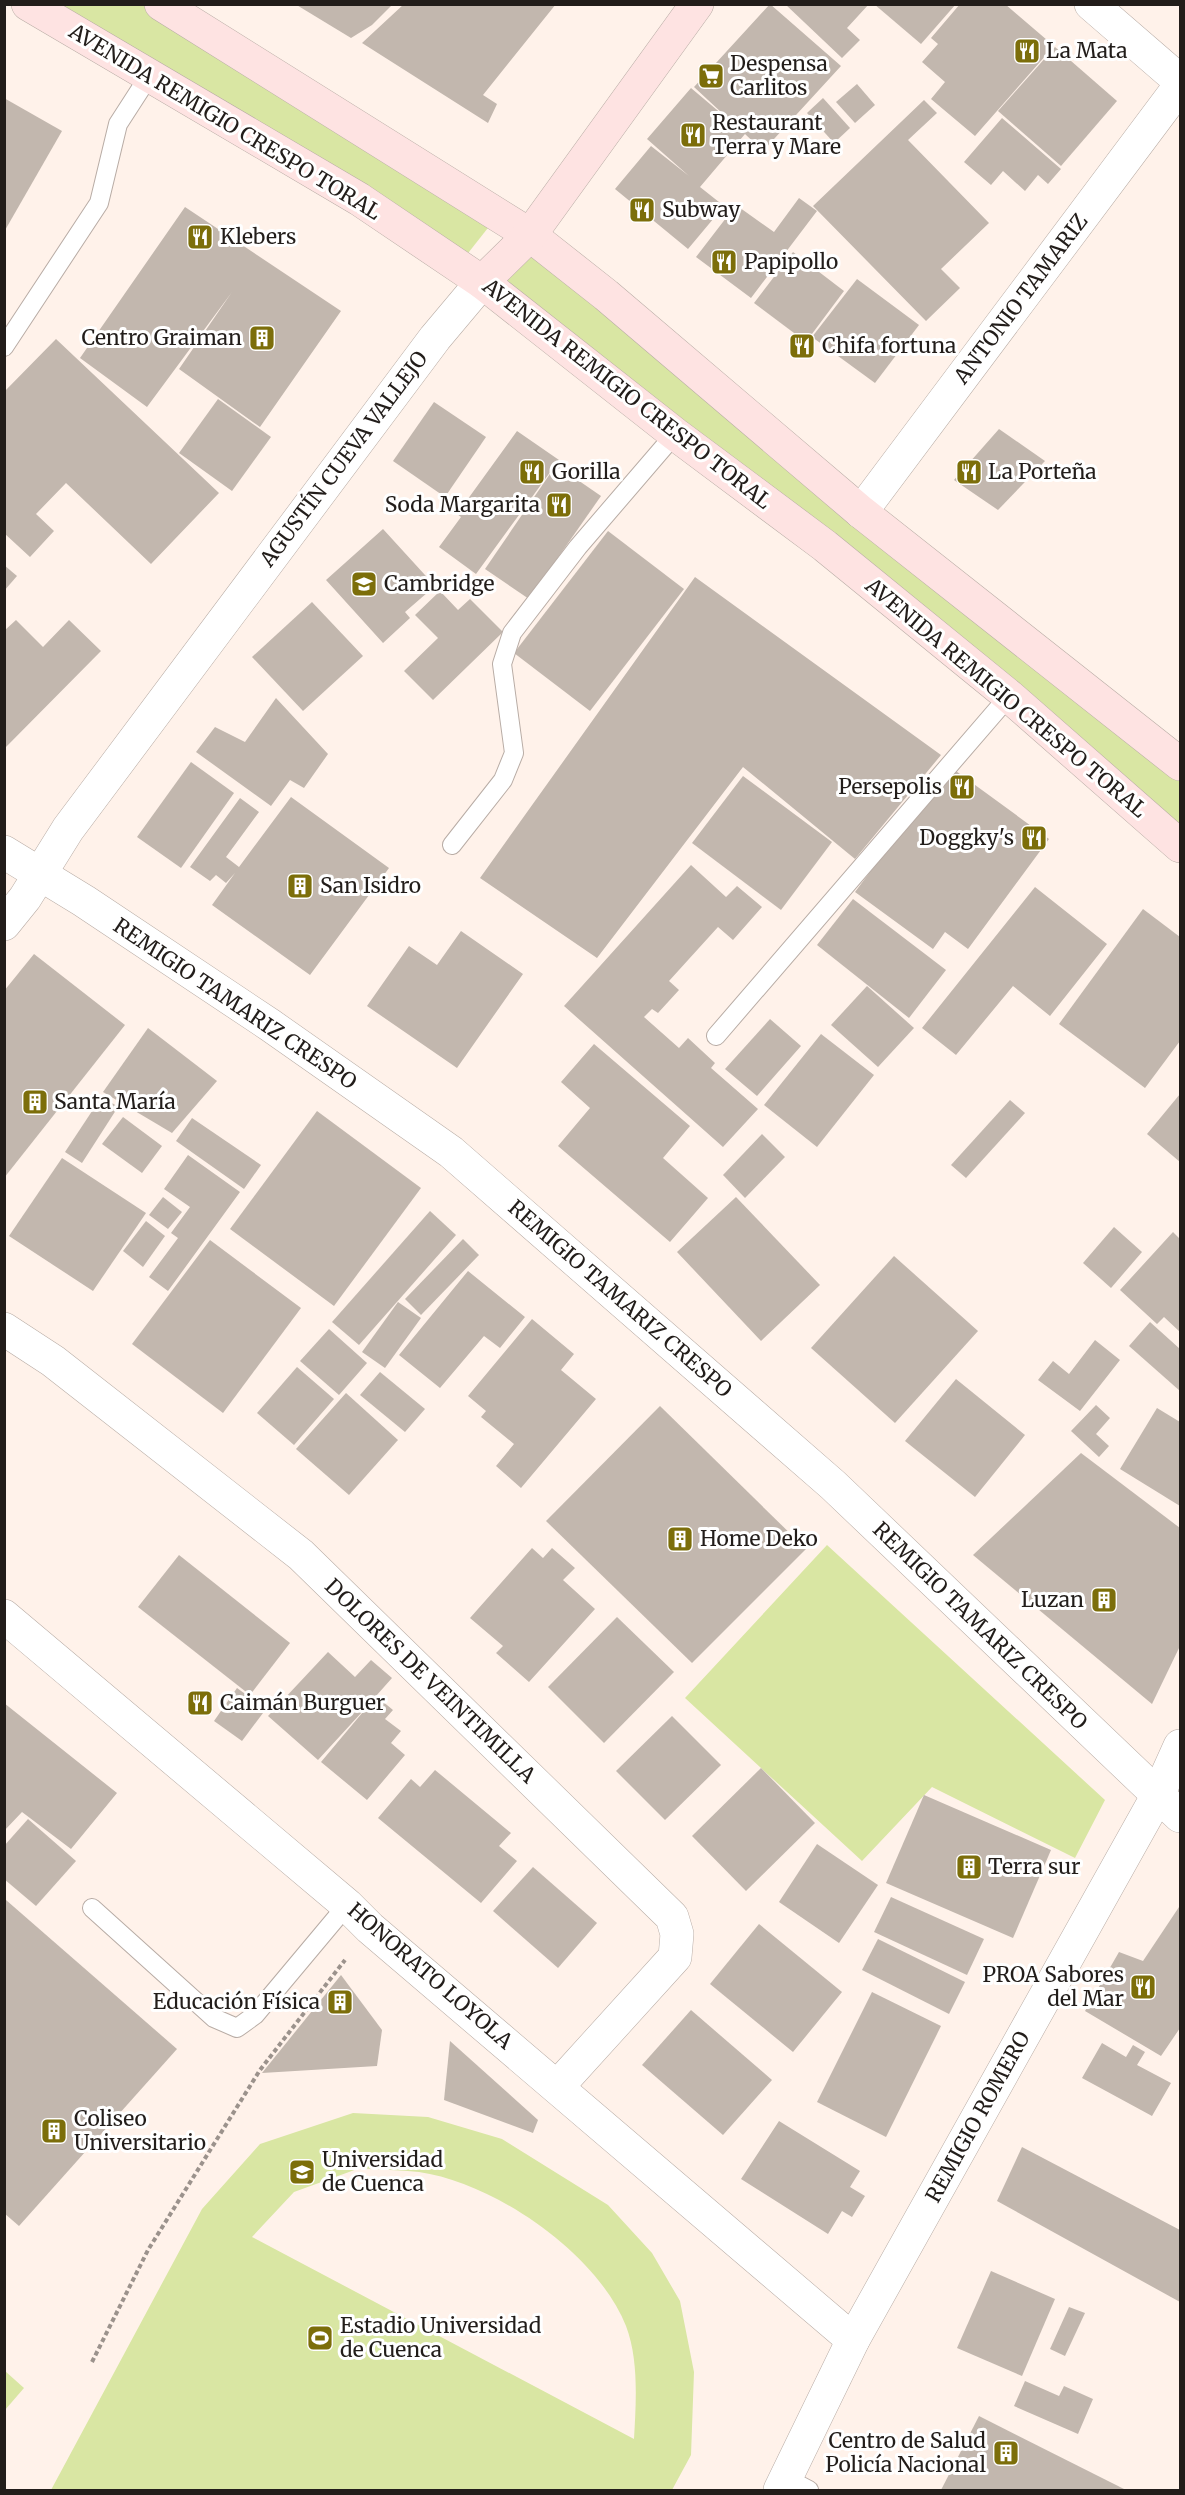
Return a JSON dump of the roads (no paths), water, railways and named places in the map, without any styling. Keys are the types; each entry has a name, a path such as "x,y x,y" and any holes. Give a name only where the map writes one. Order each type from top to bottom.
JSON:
{"main road":[{"name":"AVENIDA REMIGIO CRESPO TORAL","path":"28,4 359,198 482,282 675,434 825,546 1009,696 1180,846"},
{"name":"AGUSTÍN CUEVA VALLEJO","path":"482,282 530,235 697,4"},
{"path":"179,9 530,235 606,295 861,512 1180,765"}],"street":[{"path":"1091,4 1180,84"},
{"name":"ANTONIO TAMARIZ","path":"861,512 1180,84"},
{"name":"AGUSTÍN CUEVA VALLEJO","path":"4,924 68,829 435,338 482,282"},
{"name":"REMIGIO TAMARIZ CRESPO","path":"4,852 270,1025 451,1152 833,1485 1169,1806"},
{"name":"DOLORES DE VEINTIMILLA","path":"4,1329 53,1361 301,1555 672,1917 677,1934 675,1957 558,2086"},
{"name":"HONORATO LOYOLA","path":"4,1616 347,1905 370,1928 853,2340"},
{"name":"REMIGIO ROMERO","path":"791,2486 853,2340 1169,1806 1180,1746"}],"lane":[{"path":"4,346 99,203 118,124 149,76"},
{"path":"452,845 503,780 514,753 502,664 512,633 578,547 675,434"},
{"path":"716,1036 1009,696"},
{"path":"92,1908 214,2018 237,2028 255,2015 347,1905"}],"place":[{"name":"La Mata","path":"1027,51"},
{"name":"Despensa Carlitos","path":"711,76"},
{"name":"Restaurant Terra y Mare","path":"693,135"},
{"name":"Subway","path":"642,210"},
{"name":"Klebers","path":"200,237"},
{"name":"Papipollo","path":"724,262"},
{"name":"Centro Graiman","path":"262,338"},
{"name":"Chifa fortuna","path":"802,346"},
{"name":"Gorilla","path":"532,472"},
{"name":"La Porteña","path":"969,472"},
{"name":"Soda Margarita","path":"559,505"},
{"name":"Cambridge","path":"364,584"},
{"name":"Persepolis","path":"962,787"},
{"name":"Doggky's","path":"1034,838"},
{"name":"San Isidro","path":"300,886"},
{"name":"Santa María","path":"35,1102"},
{"name":"Home Deko","path":"680,1539"},
{"name":"Luzan","path":"1104,1600"},
{"name":"Caimán Burguer","path":"200,1703"},
{"name":"Terra sur","path":"969,1867"},
{"name":"PROA Sabores del Mar","path":"1143,1987"},
{"name":"Educación Física","path":"340,2002"},
{"name":"Coliseo Universitario","path":"54,2131"},
{"name":"Universidad de Cuenca","path":"302,2172"},
{"name":"Estadio Universidad de Cuenca","path":"320,2338"},
{"name":"Centro de Salud Policía Nacional","path":"1006,2453"}]}
